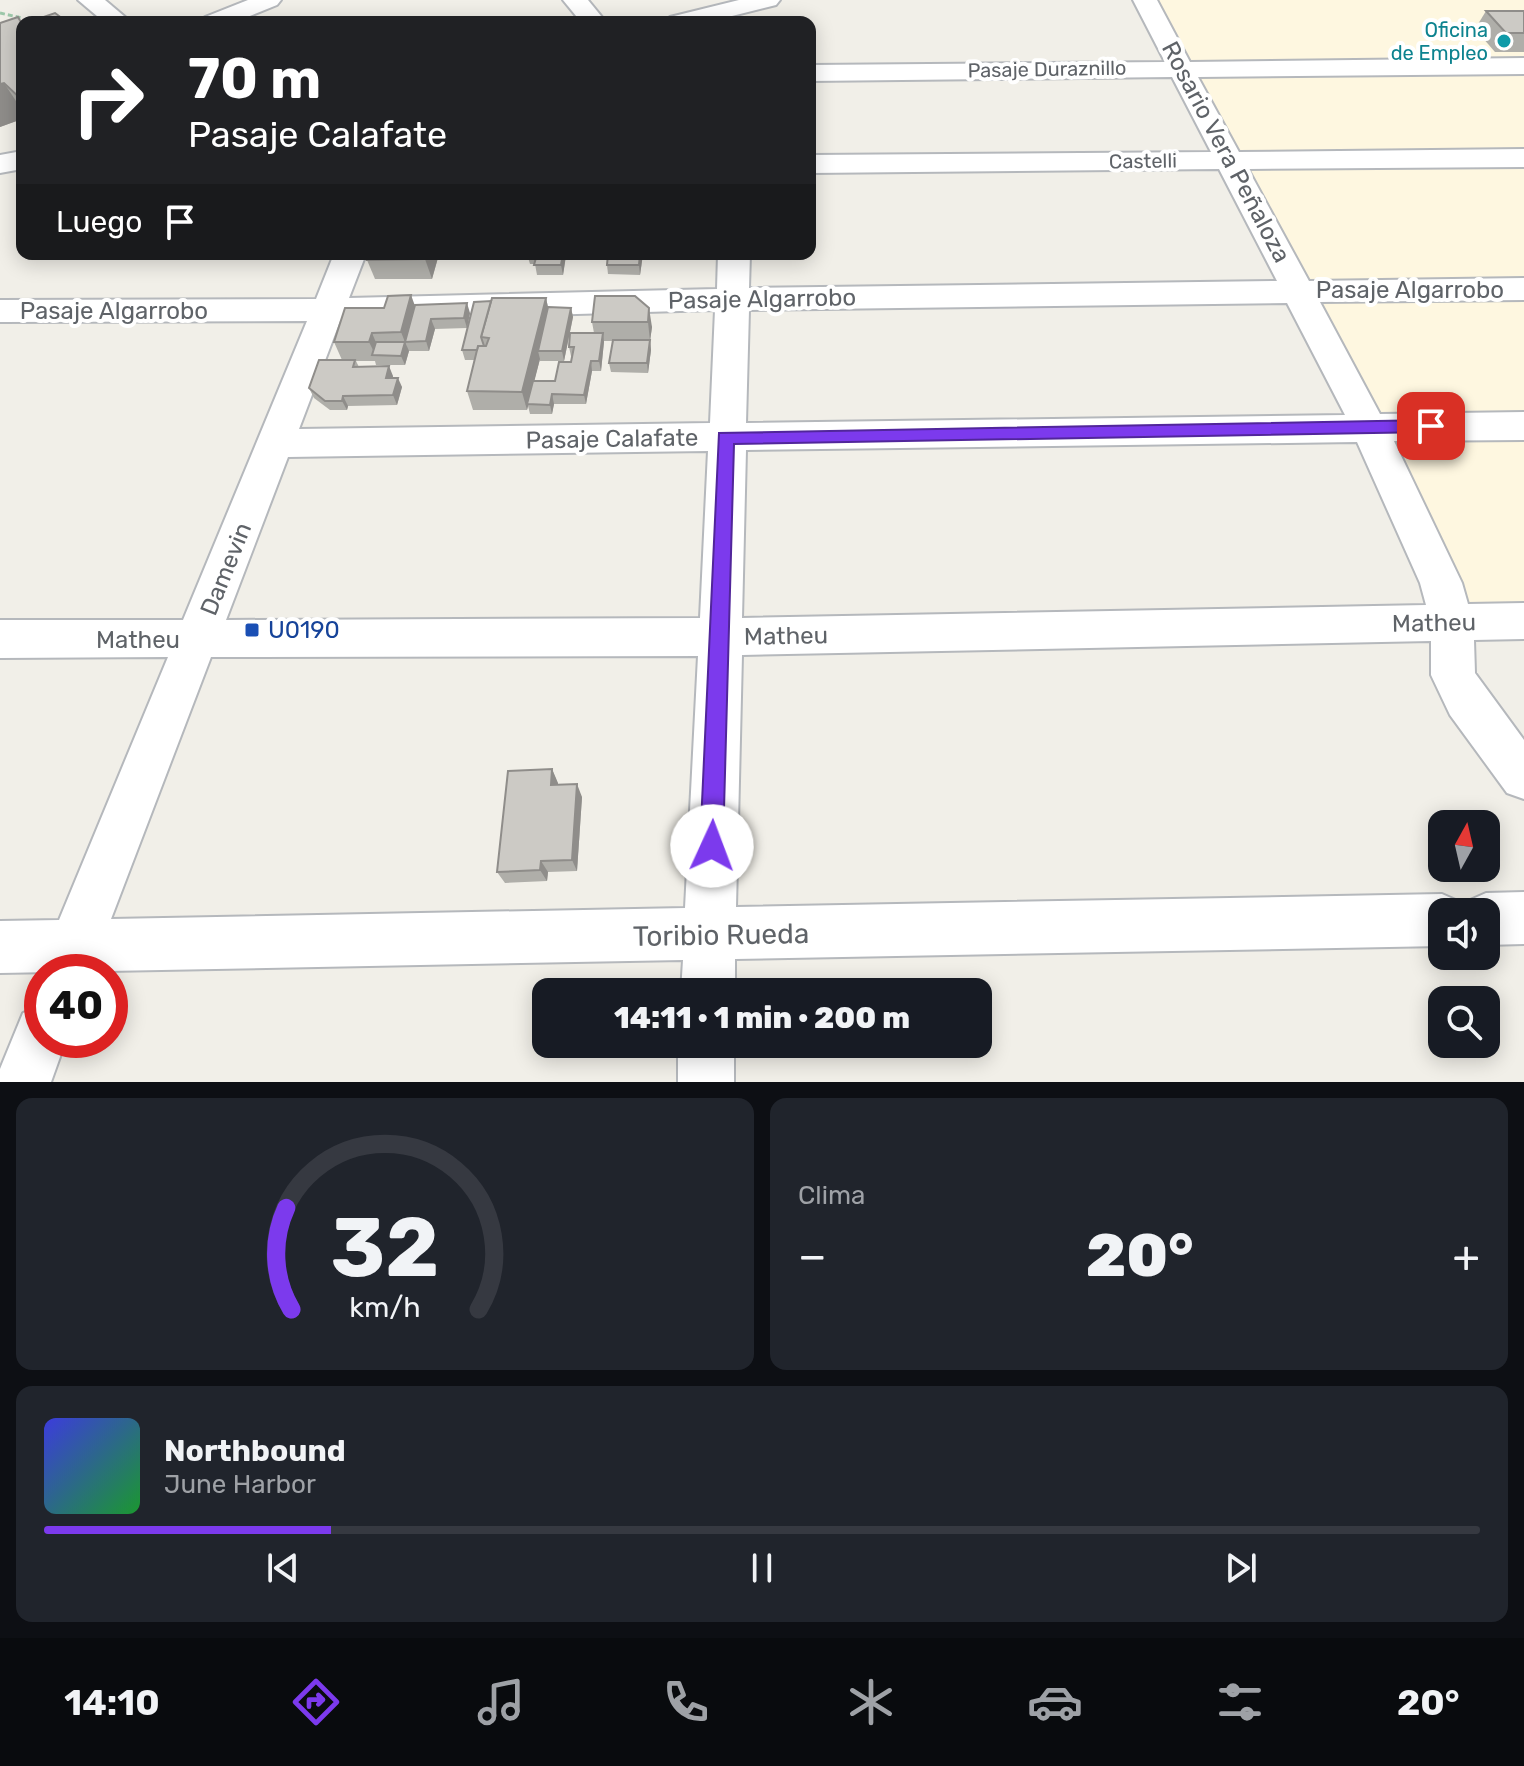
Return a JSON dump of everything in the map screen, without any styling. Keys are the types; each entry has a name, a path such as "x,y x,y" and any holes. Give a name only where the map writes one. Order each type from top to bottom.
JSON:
{"street":[{"path":"90,0 111,16"},
{"path":"229,16 269,0"},
{"path":"575,0 589,16"},
{"path":"703,16 768,0"},
{"name":"Rosario Vera Peñaloza","path":"1145,0 1232,160 1369,427 1441,583 1452,623 1453,675 1466,701 1524,777"},
{"name":"Pasaje Duraznillo","path":"816,73 1524,66"},
{"name":"Castelli","path":"816,164 1524,158"},
{"name":"Damevin","path":"72,954 348,260"},
{"path":"708,978 725,438 734,260"},
{"name":"Pasaje Algarrobo","path":"0,311 327,310 733,299 1524,289"},
{"name":"Pasaje Calafate","path":"277,443 1524,426"},
{"name":"Matheu","path":"0,639 718,637 1452,623 1519,630"},
{"path":"1500,919 1524,918"},
{"name":"Toribio Rueda","path":"128,957 709,936 1428,920"},
{"name":"Toribio Rueda","path":"0,947 41,954"},
{"path":"23,1082 32,1058"},
{"path":"706,1058 706,1082"}],"shaded area":[{"path":"1145,0 1524,0 1524,621 1452,623"}],"building":[{"path":"1486,11 1524,11 1524,33 1506,33"},
{"path":"16,18 16,94 4,83 0,84 0,23"},
{"path":"535,260 562,260 561,265 534,265"},
{"path":"607,260 639,260 639,265 607,265"},
{"path":"411,295 401,332 372,333 369,342 334,342 345,308 384,308 388,296"},
{"path":"595,296 635,296 649,308 648,322 592,322"},
{"path":"492,298 546,298 522,392 467,391 478,346 486,346 489,338 481,337"},
{"path":"491,301 481,337 484,346 478,346 477,350 462,350 474,302"},
{"path":"467,303 464,318 431,319 426,341 405,342 415,305"},
{"path":"548,307 571,308 562,351 538,351"},
{"path":"570,333 603,333 599,361 591,361 584,395 552,394 550,405 527,404 533,381 555,381 559,362 571,362 574,347 569,347"},
{"path":"613,340 650,340 647,363 609,363"},
{"path":"376,342 405,342 401,356 372,355"},
{"path":"319,360 355,360 353,367 389,366 386,378 398,378 393,395 343,396 342,401 325,401 309,388"},
{"path":"552,769 551,785 577,784 572,860 541,861 540,870 497,872 508,771"}],"place":[{"name":"Oficina de Empleo","path":"1504,41"},
{"name":"U0190","path":"252,630"}],"route":[{"path":"712,846 725,438 1431,426"}]}
